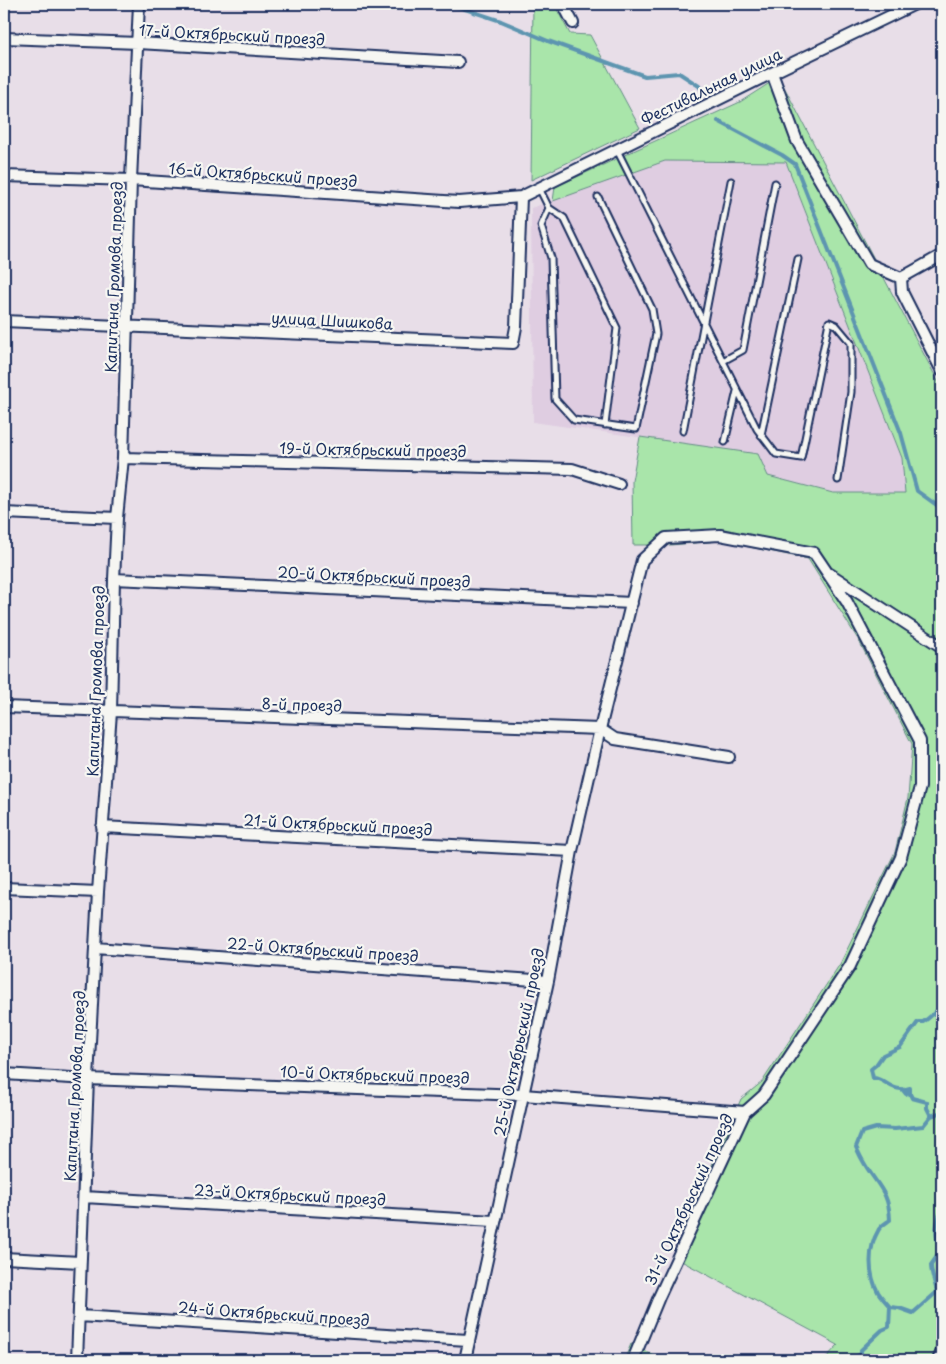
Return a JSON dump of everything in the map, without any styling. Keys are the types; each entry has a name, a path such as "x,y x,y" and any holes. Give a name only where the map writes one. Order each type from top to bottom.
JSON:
{"street":[{"name":"Капитана Громова проезд","path":"77,1360 88,1079 102,827 111,712 117,518 123,458 131,180 140,4"},
{"path":"563,4 573,23"},
{"name":"Фестивальная улица","path":"521,197 916,4"},
{"name":"17-й Октябрьский проезд","path":"4,38 458,62"},
{"path":"772,73 797,141 869,264 901,278"},
{"name":"16-й Октябрьский проезд","path":"4,176 131,180 459,202 521,197"},
{"name":"улица Шишкова","path":"4,321 513,342 516,327 521,197"},
{"path":"901,278 942,255"},
{"path":"901,278 902,292 942,370"},
{"name":"19-й Октябрьский проезд","path":"123,458 572,469 619,484"},
{"path":"4,513 117,518"},
{"name":"31-й Октябрьский проезд","path":"633,1360 659,1297 745,1112 764,1095 850,966 901,857 920,787 920,741 847,602 814,553 720,535 666,538 642,560"},
{"name":"25-й Октябрьский проезд","path":"465,1360 548,981 572,851 642,560"},
{"path":"827,572 942,647"},
{"name":"20-й Октябрьский проезд","path":"114,580 632,603"},
{"name":"8-й проезд","path":"4,707 600,729"},
{"path":"600,729 615,739 729,757"},
{"name":"21-й Октябрьский проезд","path":"102,827 572,851"},
{"path":"4,888 98,892"},
{"name":"22-й Октябрьский проезд","path":"96,948 548,981"},
{"name":"10-й Октябрьский проезд","path":"4,1074 88,1079 523,1095 745,1112"},
{"name":"23-й Октябрьский проезд","path":"84,1197 494,1221"},
{"path":"4,1258 80,1262"},
{"name":"24-й Октябрьский проезд","path":"79,1316 468,1340"},
{"path":"938,1360 942,1350"}],"lane":[{"path":"616,150 757,430 776,454 801,458 829,322 836,325 851,343 852,392 838,480"},
{"path":"683,432 731,182"},
{"path":"723,361 743,350 775,183"},
{"path":"538,188 549,208 564,218 617,328 605,425"},
{"path":"549,208 541,226 551,258 555,399 574,420 636,429 656,334 652,310 598,197"},
{"path":"761,435 798,260"},
{"path":"725,442 737,390"}],"shaded area":[{"path":"665,161 786,162 902,458 905,493 833,493 768,476 757,454 533,422 531,208"}],"green space":[{"path":"533,4 554,4 570,34 590,35 640,128 531,180"},
{"path":"779,77 942,389 942,1286 937,1292 936,1360 824,1360 838,1345 672,1256 741,1099 762,1082 840,964 895,852 908,798 912,744 859,641 808,559 720,541 670,545 633,545 632,481 640,437 758,454 768,476 833,493 905,493 902,458 786,162 665,161 553,201 555,187 740,102"},
{"path":"631,1344 664,1360 624,1360"}],"waterway":[{"path":"450,4 501,21 548,41 645,76 679,73 699,86 703,92"},
{"path":"718,121 782,155 795,164 901,433 917,491 942,509"},
{"path":"850,1360 857,1357 861,1350 882,1330 889,1327 890,1307 879,1294 875,1285 870,1261 875,1238 880,1228 890,1220 889,1210 881,1188 856,1147 862,1132 876,1128 895,1129 923,1126 931,1116 927,1108 927,1102 912,1098 910,1088 906,1089 906,1094 902,1089 894,1088 873,1078 871,1069 883,1055 900,1047 918,1022 923,1022 942,1007"},
{"path":"931,1116 942,1112"},
{"path":"890,1307 913,1313 937,1292 931,1265 938,1255 940,1247 936,1228 942,1210"}]}
